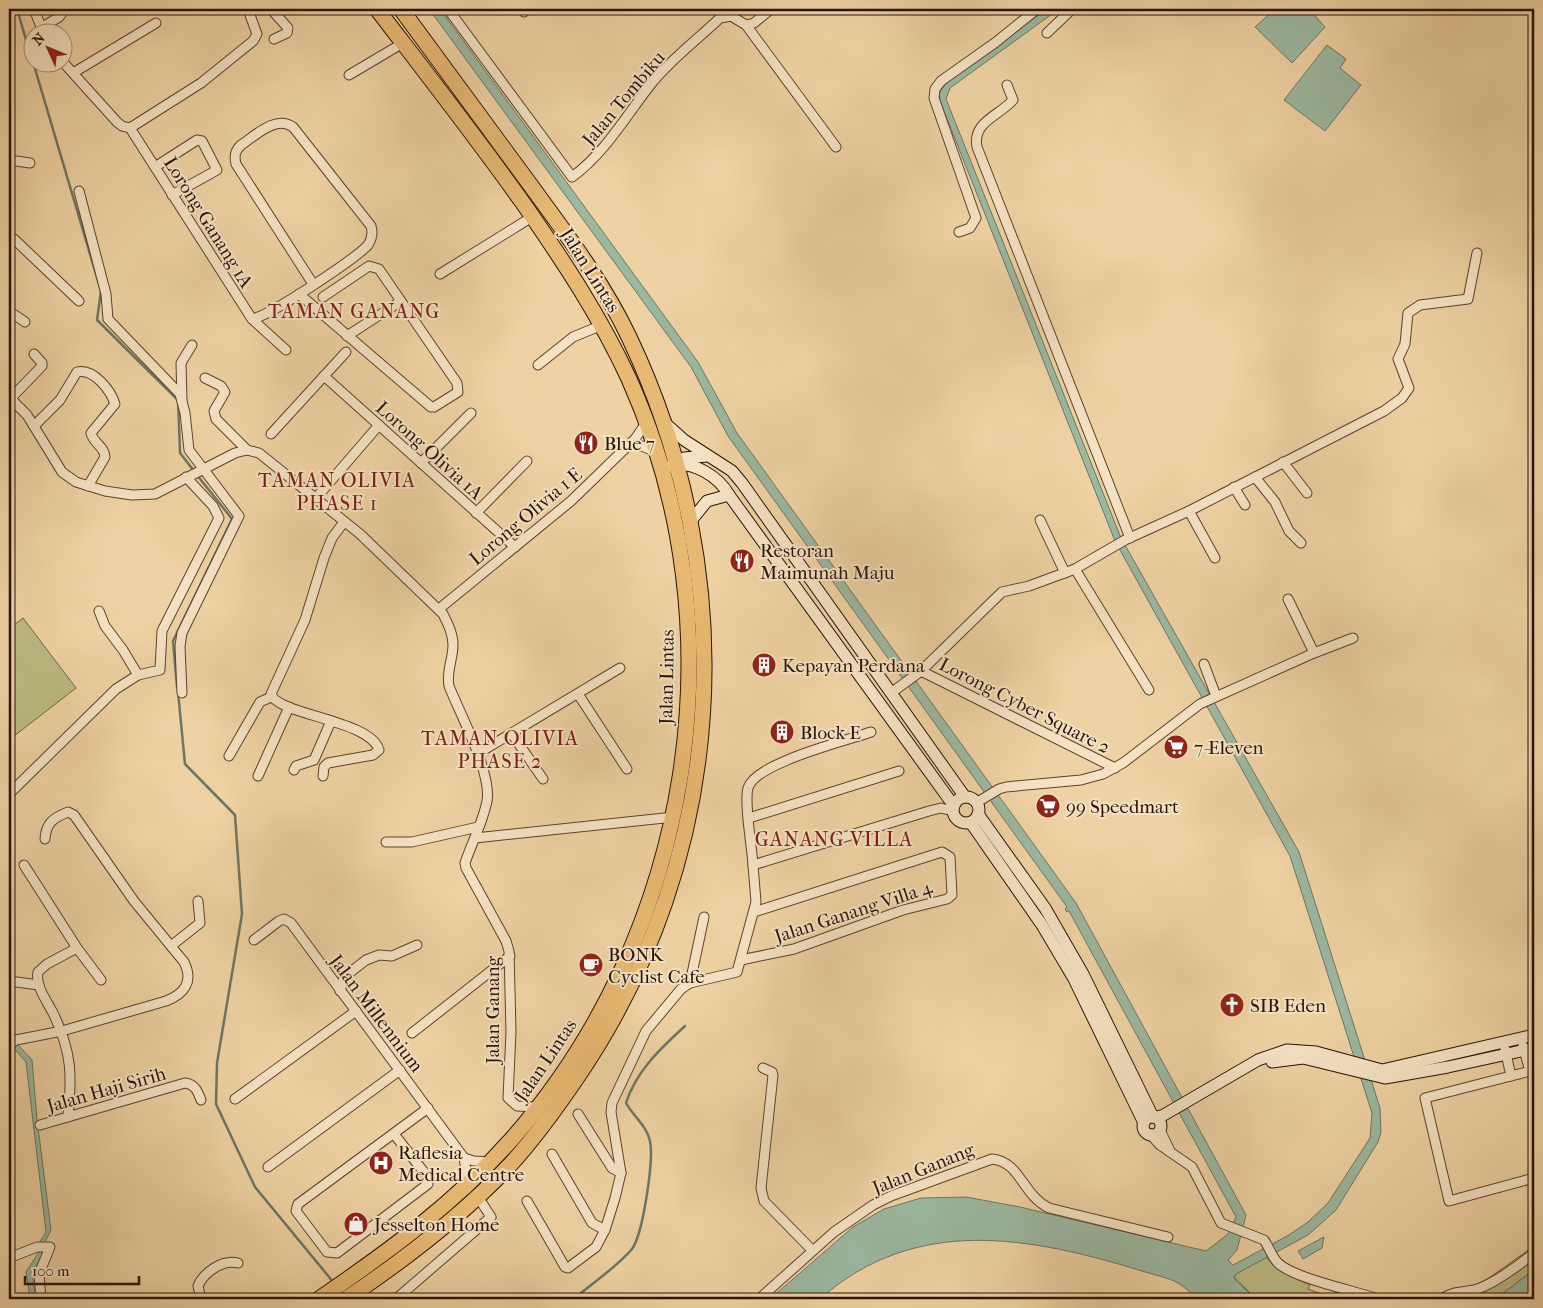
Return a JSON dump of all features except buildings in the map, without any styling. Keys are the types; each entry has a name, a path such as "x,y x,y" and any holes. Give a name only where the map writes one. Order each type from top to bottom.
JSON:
{"highway":[{"name":"Jalan Lintas","path":"346,1299 429,1239 478,1197 509,1166 542,1127 597,1048 642,962 663,909 680,854 699,757 704,717 705,667 702,604 690,522 668,466 656,452 647,422 622,366 601,322 532,217 377,9"},
{"name":"Jalan Lintas","path":"319,1299 389,1251 462,1191 521,1128 584,1040 608,998 629,955 649,904 665,853 674,817 688,708 688,614 663,421 638,359 618,315 589,266 401,9"},
{"path":"618,315 612,322 612,330 622,366"},
{"path":"665,853 672,857 680,854"}],"street":[{"path":"34,9 39,22"},
{"path":"52,22 65,9"},
{"path":"156,24 73,73 122,126 130,128 201,83 250,44 257,34 250,15 251,9"},
{"path":"271,9 288,28 287,33 274,40"},
{"name":"Jalan Tombiku","path":"448,9 572,177 584,168 605,145 656,78 720,18 731,16 746,25"},
{"path":"771,9 754,23 746,25 836,147"},
{"path":"959,232 970,228 976,218 934,98 935,89 941,81 996,42 1036,9"},
{"path":"1047,33 1072,9"},
{"path":"349,75 403,43"},
{"path":"1007,85 1013,100 979,129 975,140 976,147 1128,539"},
{"path":"252,319 264,316 313,284 367,246 372,236 371,226 293,127 284,123 276,123 242,145 236,153 236,164 313,284"},
{"name":"Lorong Ganang 1A","path":"130,128 252,319 286,350"},
{"path":"155,167 197,140 202,141 217,170 172,195"},
{"path":"9,160 30,163"},
{"path":"79,191 106,294 108,318 176,390 182,400"},
{"path":"440,274 532,217"},
{"path":"9,238 14,239 79,301"},
{"path":"891,693 917,673 1002,592 1029,586 1075,570 1115,545 1189,511 1384,411 1402,398 1407,393 1409,384 1398,359 1406,344 1408,314 1420,305 1468,299 1477,254"},
{"path":"298,294 431,407 454,395 459,389 458,383 379,269 369,266 323,297"},
{"path":"347,336 401,301"},
{"path":"9,310 26,322"},
{"path":"538,366 573,337 595,328 601,322"},
{"path":"182,693 180,646 182,633 239,516 188,448 182,400 181,363 192,344"},
{"path":"271,434 346,352"},
{"path":"34,354 42,363 42,366 10,397 28,415 62,472 88,486 119,494 148,495 160,492 235,452 247,450"},
{"path":"34,426 60,400 77,372 89,373 103,384 115,404 90,433 93,440 103,450 105,457 88,486"},
{"name":"Lorong Olivia 1A","path":"324,376 515,547"},
{"path":"205,378 221,386 225,392 214,412 216,419 247,450"},
{"path":"421,462 470,413"},
{"path":"663,421 684,440 732,471 965,797 977,809 1038,919 1157,1122 1160,1145 1192,1167 1218,1220 1230,1228 1259,1237 1266,1243 1274,1258 1284,1268 1318,1281 1378,1299"},
{"name":"Lorong Olivia 1 E","path":"439,609 567,505 630,444 647,422"},
{"path":"316,498 379,425"},
{"path":"630,444 642,446 656,452"},
{"name":"Jalan Ganang","path":"247,450 266,457 344,522 439,609 452,637 449,686 477,754 488,790 486,805 466,863 466,868 506,941 510,956 511,1032 507,1095 510,1101 517,1106 522,1118 521,1128"},
{"path":"668,466 684,458 707,456"},
{"path":"476,512 527,461"},
{"path":"1284,462 1306,494"},
{"path":"668,466 691,466 710,475 729,495 953,808 958,821 977,809 999,789 1081,780 1103,774 1115,768 1200,704 1314,653 1353,638"},
{"path":"9,794 87,715 116,689 138,676 160,670 162,631 219,518 188,476"},
{"path":"1255,477 1275,502 1293,538 1301,543"},
{"path":"1234,487 1245,505"},
{"path":"690,522 707,501 729,495"},
{"path":"1189,511 1215,558"},
{"path":"1040,520 1065,573"},
{"path":"271,697 272,691 305,620 332,538 344,522"},
{"path":"1075,570 1149,690"},
{"path":"1288,599 1314,653"},
{"path":"99,611 105,626 123,650 138,676"},
{"path":"1204,664 1214,697"},
{"path":"477,754 620,668"},
{"name":"Lorong Cyber Square 2","path":"917,673 1115,768"},
{"path":"578,694 627,769"},
{"path":"229,756 260,702 271,697 364,734 375,742 379,750 373,756 328,763 324,767 323,776"},
{"path":"258,776 290,706"},
{"path":"294,770 296,766 314,760 331,722"},
{"path":"527,1201 565,1267 568,1268 596,1247 605,1230 621,1174 610,1112 612,1103 646,1031 680,989 690,983 734,974 741,960 754,912 756,893 747,794 751,782 766,769 782,762 871,732"},
{"path":"512,734 543,779"},
{"path":"749,818 899,771"},
{"path":"953,808 958,800 965,797"},
{"path":"754,865 929,810 953,808"},
{"path":"12,1042 62,1031 166,1001 182,992 188,982 188,969 134,902 72,812 62,814 48,824 45,839"},
{"path":"475,838 674,817"},
{"path":"386,842 412,842 478,827"},
{"name":"Jalan Ganang Villa 4","path":"741,960 794,949 903,910 947,899 952,895 950,857 942,852 754,912"},
{"path":"24,865 76,948 101,980"},
{"path":"171,946 200,923 198,901"},
{"path":"690,983 704,917"},
{"name":"Jalan Millennium","path":"254,940 278,921 287,920 356,1010 464,1158"},
{"path":"340,991 344,977 366,960 379,955 392,956 417,945"},
{"path":"68,1117 72,1074 62,1031 39,986 37,977 41,969 76,948"},
{"path":"412,1033 510,956"},
{"path":"9,981 39,986"},
{"path":"235,1098 356,1010"},
{"path":"1375,1073 1534,1035"},
{"path":"1521,1038 1529,1049 1532,1071 1425,1098 1449,1201 1534,1178"},
{"path":"1504,1042 1511,1076"},
{"path":"1157,1122 1196,1099 1276,1060 1303,1058 1349,1066 1393,1077 1529,1049"},
{"path":"763,1068 772,1072 773,1075 761,1188 764,1201 812,1250"},
{"path":"268,1167 400,1070"},
{"name":"Jalan Haji Sirih","path":"40,1125 185,1083 192,1085 198,1090 201,1100"},
{"path":"517,1106 532,1108 538,1106"},
{"path":"394,1134 427,1176 426,1187 337,1253 327,1252 296,1211 298,1204 428,1108"},
{"path":"578,1114 612,1168 621,1174"},
{"path":"552,1154 592,1223 605,1230"},
{"path":"462,1191 466,1170 464,1158 474,1161 491,1162"},
{"name":"Jalan Ganang","path":"759,1299 812,1250 873,1205 891,1196 992,1159 1004,1161 1009,1165 1032,1197 1048,1208 1168,1237"},
{"path":"396,1299 491,1217 478,1197"},
{"path":"9,1258 37,1247 50,1247 39,1274 41,1299"},
{"path":"1441,1299 1460,1290 1474,1290 1491,1282 1534,1253"},
{"path":"201,1299 198,1286 207,1274 231,1261 238,1263"}],"shaded area":[{"path":"429,9 440,9 698,362 737,433 1076,903 1246,1215 1237,1250 1228,1260 1233,1265 1289,1235 1308,1222 1328,1203 1370,1138 1372,1113 1290,856 1115,541 940,101 939,93 947,82 1047,9 1059,9 950,88 946,99 1121,538 1299,852 1380,1108 1381,1132 1378,1142 1336,1210 1308,1235 1236,1274 1234,1277 1256,1299 1203,1299 1169,1279 1100,1259 1058,1249 1017,1243 975,1240 935,1244 895,1254 857,1272 820,1299 770,1299 853,1227 884,1209 921,1198 966,1197 1020,1207 1206,1251 1228,1234 1236,1217 1069,911 1067,912 1065,909 1067,907 728,436 691,367"},
{"path":"1275,9 1309,9 1325,27 1292,63 1255,27"},
{"path":"1327,45 1346,59 1340,68 1361,85 1325,131 1284,100"},
{"path":"23,618 76,688 9,740 9,629"},
{"path":"9,1035 32,1060 37,1119 51,1230 45,1242 46,1250 32,1274 36,1299 30,1299 26,1272 40,1250 39,1243 46,1232 26,1062 9,1043"},
{"path":"1324,1237 1322,1248 1303,1259 1298,1251"},
{"path":"1534,1246 1534,1270 1495,1299 1448,1299 1489,1278"},
{"path":"1266,1257 1278,1269 1310,1285 1308,1289 1333,1298 1337,1290 1371,1299 1256,1299 1234,1277 1238,1271"},
{"path":"1534,1270 1534,1299 1495,1299"}],"waterway":[{"path":"17,9 22,26"},
{"path":"36,72 101,291 97,320 178,400 180,453 194,471"},
{"path":"177,687 173,641 232,519 197,475"},
{"path":"178,692 185,764 235,815 242,914 217,1063 216,1104 255,1187 334,1283"},
{"path":"574,1299 619,1263 632,1249 636,1241 647,1196 651,1150 646,1131 626,1103 630,1091 643,1070 658,1052 685,1026"}],"place":[{"name":"Blue 7","path":"586,443"},
{"name":"Restoran Maimunah Maju","path":"742,561"},
{"name":"Kepayan Perdana","path":"764,665"},
{"name":"Block E","path":"782,732"},
{"name":"7-Eleven","path":"1176,747"},
{"name":"99 Speedmart","path":"1048,806"},
{"name":"BONK Cyclist Cafe","path":"591,965"},
{"name":"SIB Eden","path":"1232,1005"},
{"name":"Raflesia Medical Centre","path":"381,1163"},
{"name":"Jesselton Home","path":"356,1224"}],"district":[{"name":"TAMAN GANANG","path":"354,311"},
{"name":"TAMAN OLIVIA PHASE 1","path":"337,492"},
{"name":"TAMAN OLIVIA PHASE 2","path":"500,750"},
{"name":"GANANG VILLA","path":"834,839"}]}
